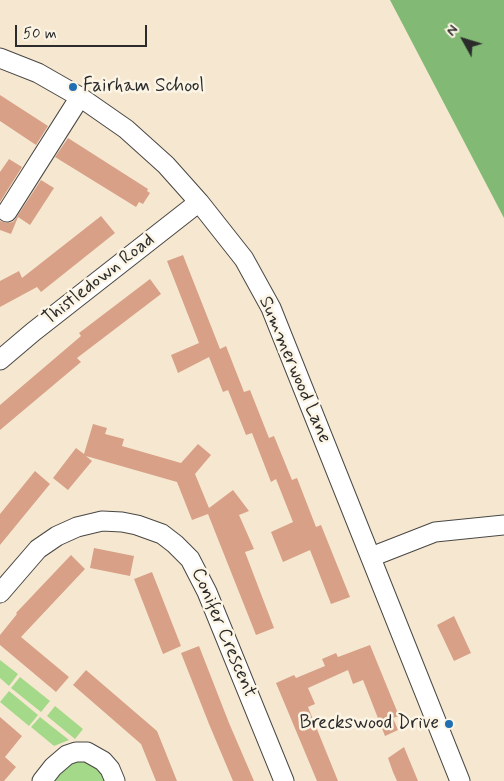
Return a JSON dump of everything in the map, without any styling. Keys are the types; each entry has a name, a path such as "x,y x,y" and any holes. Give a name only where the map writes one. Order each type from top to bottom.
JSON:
{"street":[{"name":"Summerwood Lane","path":"0,58 38,73 80,97 126,129 166,165 199,202 244,259 271,308 460,781"},
{"path":"7,212 80,97"},
{"name":"Thistledown Road","path":"0,360 199,202"},
{"name":"Conifer Crescent","path":"0,593 38,549 57,536 76,527 102,521 122,522 162,534 184,552 197,570 284,781"},
{"path":"371,558 435,532 504,525"},
{"path":"42,781 59,761 68,755 76,752 87,752 110,769 115,781"}],"green space":[{"path":"390,0 504,0 504,218"},
{"path":"0,660 18,674 9,686 0,678"},
{"path":"20,677 50,701 41,712 11,688"},
{"path":"9,691 38,715 29,726 0,702"},
{"path":"55,706 83,729 75,739 47,716"},
{"path":"40,717 69,740 54,746 31,727"},
{"path":"85,760 99,767 108,781 50,781 73,761"}],"building":[{"path":"0,95 48,126 36,145 0,121"},
{"path":"68,138 148,189 147,191 150,193 143,204 139,202 136,207 55,157"},
{"path":"9,159 22,167 0,202 0,172"},
{"path":"41,180 54,188 30,225 18,217 11,234 0,230 0,221 13,222"},
{"path":"101,216 115,233 41,292 37,287 0,307 0,281 19,271 22,278"},
{"path":"183,255 220,349 226,346 244,392 250,390 269,438 274,436 292,480 297,478 316,527 321,525 350,597 331,604 310,550 283,562 271,532 293,522 276,479 271,482 252,433 246,435 228,390 223,392 209,357 178,373 171,355 199,343 167,261"},
{"path":"150,279 161,294 77,358 81,362 0,430 0,405 81,336 79,333"},
{"path":"93,424 107,428 105,434 124,439 122,446 181,463 198,444 211,455 195,474 209,508 233,490 249,511 239,515 254,549 245,552 274,628 256,635 208,514 192,520 177,482 86,456 92,461 68,490 53,478 76,448 84,454"},
{"path":"35,471 50,484 0,545 0,514"},
{"path":"94,548 134,556 130,576 90,568"},
{"path":"71,555 85,569 21,637 69,677 56,692 0,645 0,635 16,613"},
{"path":"152,572 181,646 163,654 134,579"},
{"path":"454,616 471,653 454,661 437,625"},
{"path":"370,645 399,716 393,718 398,730 385,736 363,680 353,684 348,670 308,688 315,704 308,707 338,781 317,781 276,683 294,675 296,678 325,666 322,659 336,653 338,657"},
{"path":"199,646 254,781 233,781 209,724 181,653"},
{"path":"86,670 157,731 177,781 156,781 141,744 73,685"},
{"path":"0,717 22,736 5,757 16,767 4,781 0,781"},
{"path":"404,747 418,781 397,781 393,772 388,758"}],"place":[{"name":"Fairham School","path":"73,87"},
{"name":"Breckswood Drive","path":"449,724"}]}
